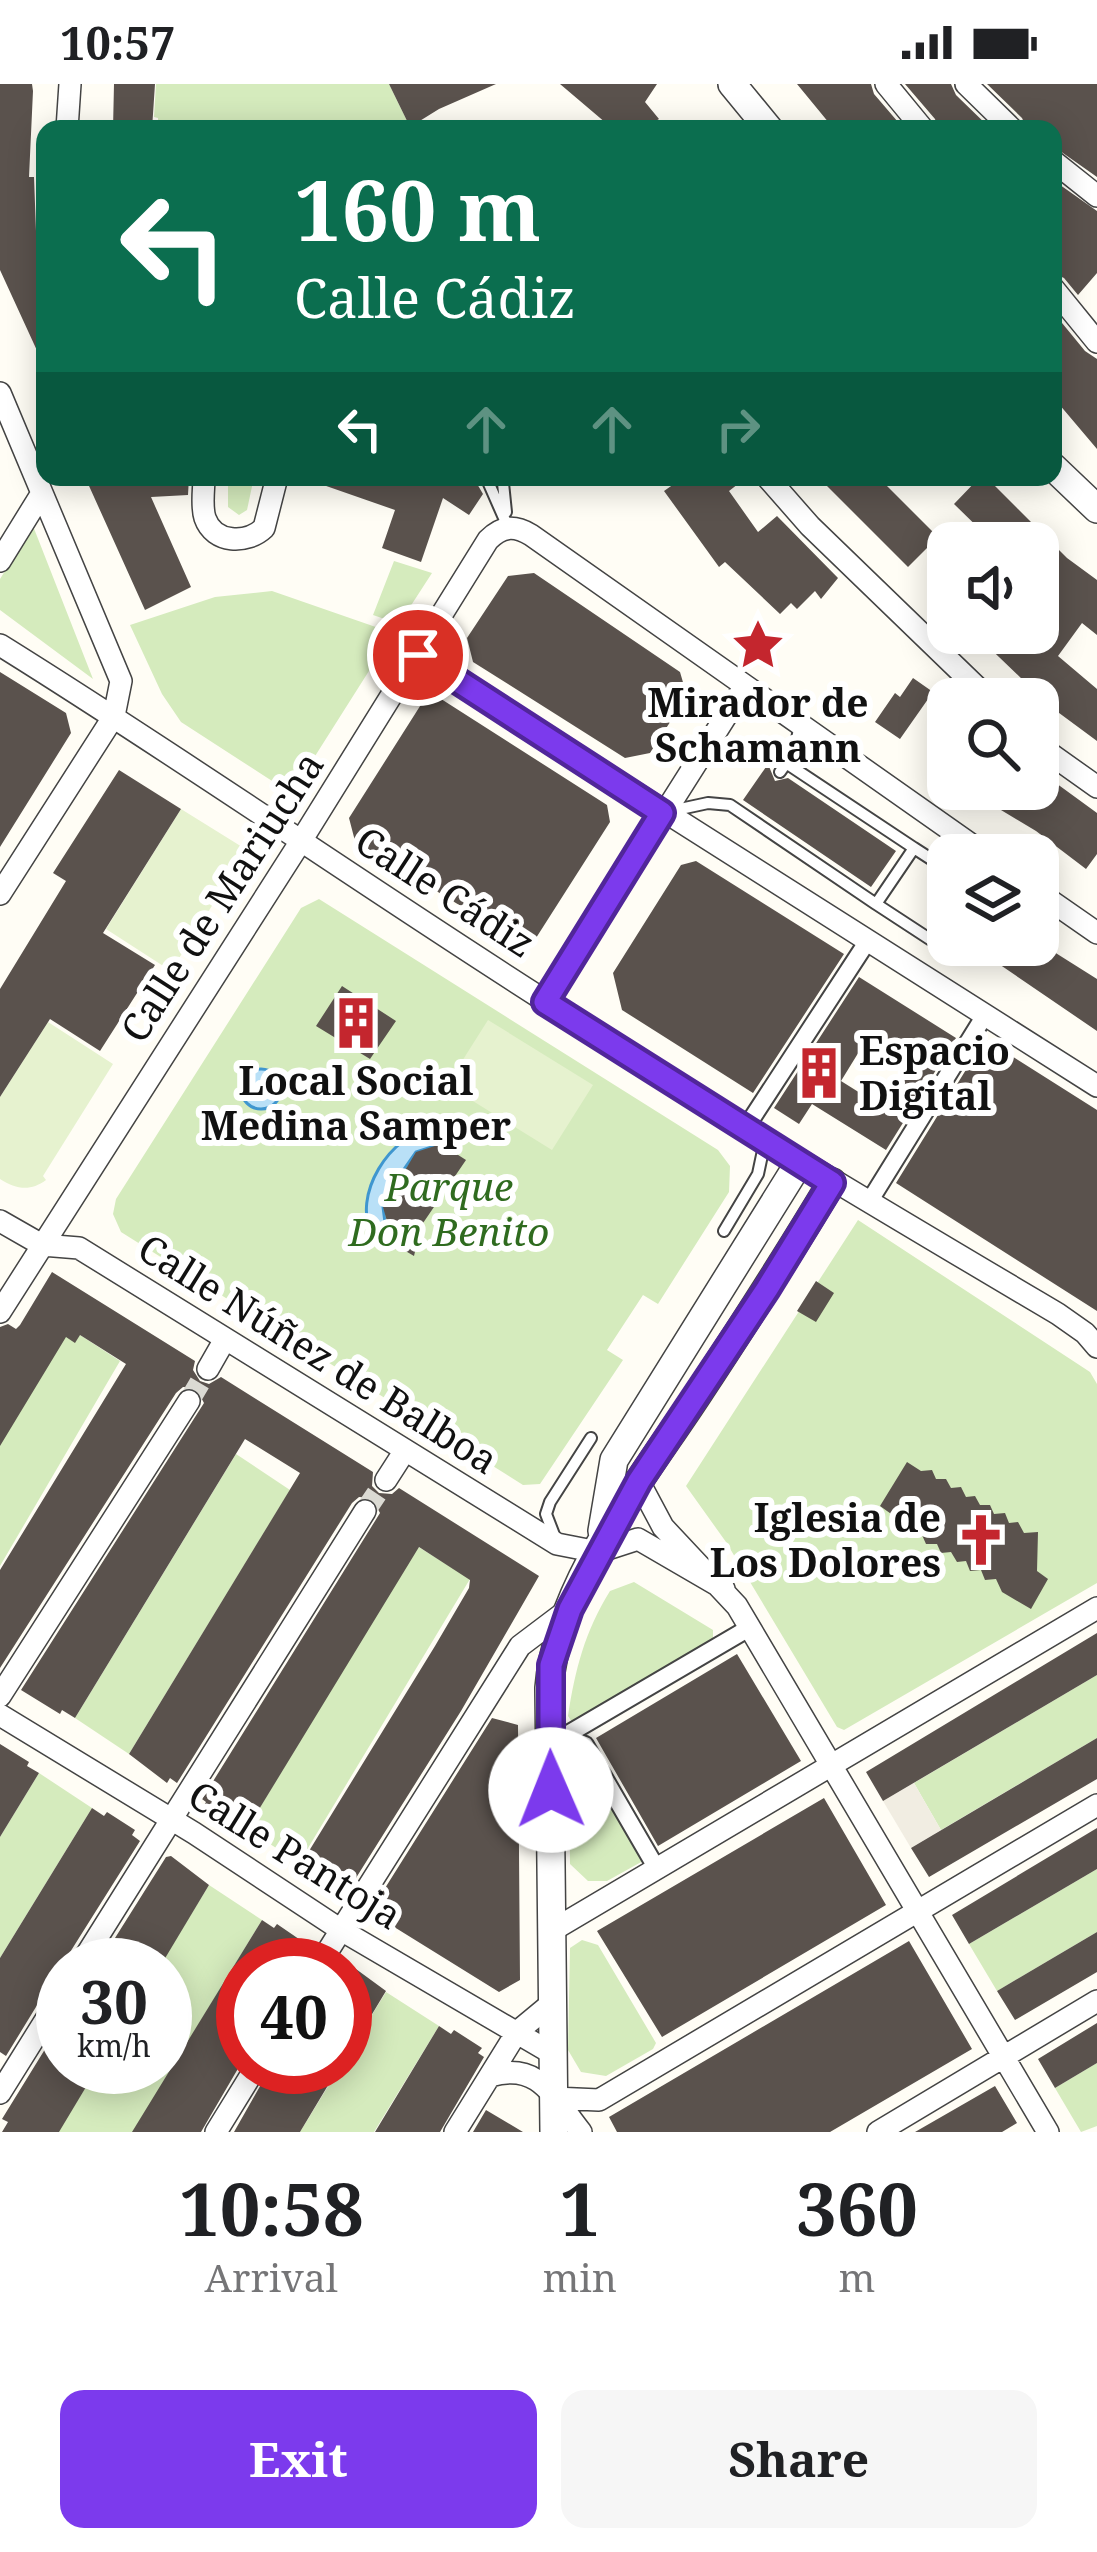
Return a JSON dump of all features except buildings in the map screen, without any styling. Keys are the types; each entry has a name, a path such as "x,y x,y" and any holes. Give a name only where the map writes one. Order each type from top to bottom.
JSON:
{"street":[{"path":"68,120 70,84"},
{"path":"732,84 762,120"},
{"path":"886,84 916,120"},
{"path":"966,84 1003,120"},
{"path":"1062,168 1097,196"},
{"path":"1062,299 1097,342"},
{"path":"0,393 36,479"},
{"path":"1062,475 1097,509"},
{"path":"0,894 114,716 121,681 39,486"},
{"path":"204,486 203,514 208,525 225,538 247,539 264,528 275,486"},
{"path":"775,486 824,540 967,678"},
{"path":"0,561 42,493"},
{"path":"508,527 531,535 956,834"},
{"name":"Calle de Mariucha","path":"0,1312 302,841 488,540 508,527"},
{"name":"Calle Cádiz","path":"0,645 545,1002 799,1163 1058,1314 1097,1347"},
{"path":"418,655 1097,1086"},
{"path":"545,1002 745,686"},
{"path":"1059,760 1097,787"},
{"path":"1059,907 1097,933"},
{"path":"755,1135 867,942"},
{"path":"869,1202 985,1015"},
{"path":"598,1552 614,1460 799,1163"},
{"path":"554,2132 557,1740 551,1665 570,1609 639,1481 832,1183"},
{"name":"Calle Núñez de Balboa","path":"0,1221 42,1245 79,1248 557,1544 598,1552 638,1539 724,1589"},
{"path":"208,1369 224,1341"},
{"path":"0,1696 189,1401"},
{"path":"386,1480 404,1452"},
{"path":"639,1481 663,1527 724,1589 749,1628 1048,2132"},
{"path":"97,1938 365,1511"},
{"path":"336,1938 520,1646 570,1609"},
{"path":"553,1930 1097,1609"},
{"path":"557,1740 749,1628"},
{"name":"Calle Pantoja","path":"0,1715 341,1930 553,2054"},
{"path":"557,1740 585,1745 657,1869"},
{"path":"554,2098 598,2100 1097,1805"},
{"path":"878,2132 1097,2001"},
{"path":"454,2132 517,2032 552,2002"},
{"path":"0,2093 36,2035"},
{"path":"490,2076 512,2070 528,2073 581,2132"},
{"path":"216,2132 239,2094"}],"lane":[{"path":"490,486 508,527"},
{"path":"503,486 508,527"},
{"path":"800,725 794,752 783,768 881,833 927,856"},
{"path":"662,813 708,803 754,814 927,937"},
{"path":"876,904 914,848"},
{"path":"724,1232 758,1174 755,1135"},
{"path":"557,1544 547,1514 550,1502 591,1438"}],"green space":[{"path":"156,84 389,84 407,120 158,120 154,117"},
{"path":"228,486 252,486 247,510 239,515 228,507"},
{"path":"33,526 93,679 0,610 0,579"},
{"path":"394,561 432,573 399,624 373,615"},
{"path":"272,591 393,633 298,783 286,790 181,722 162,694 130,625 215,597"},
{"path":"181,809 247,850 171,971 106,929"},
{"name":"Parque Don Benito","path":"319,899 718,1150 730,1166 729,1192 658,1304 643,1295 607,1350 623,1360 540,1484 523,1485 121,1232 113,1214 116,1199 301,908"},
{"path":"488,1020 593,1085 552,1150 447,1085"},
{"path":"48,1022 113,1064 43,1176 46,1180 29,1188 17,1187 0,1179 0,1097"},
{"path":"858,1220 1090,1372 1097,1384 1097,1583 844,1730 837,1727 726,1542 686,1486"},
{"path":"63,1335 80,1335 120,1361 0,1566 0,1441"},
{"path":"236,1454 290,1490 129,1754 75,1718"},
{"path":"417,1546 470,1579 299,1863 247,1829"},
{"path":"634,1582 713,1630 713,1638 572,1722 568,1716 574,1683 594,1621 610,1591"},
{"path":"1097,1675 1097,1738 941,1830 914,1783"},
{"path":"584,1751 643,1861 607,1881 588,1881 570,1864 569,1757"},
{"path":"39,1773 92,1808 0,1958 0,1837"},
{"path":"1097,1869 1097,1932 997,1991 969,1944"},
{"path":"209,1885 262,1920 251,1938 216,1938 216,1996 192,2035 192,1938 177,1938"},
{"path":"582,1940 598,1945 656,2043 606,2076 581,2072 568,2050 570,1948"},
{"path":"386,1992 439,2026 374,2132 300,2132 323,2094 372,2094 372,2015"},
{"path":"1097,2063 1097,2126 1081,2132 1055,2088"},
{"path":"81,2094 156,2094 133,2132 58,2132"}],"shaded area":[{"path":"914,1783 941,1830 911,1848 883,1801"}],"water":[{"path":"261,1069 275,1075 281,1089 275,1103 261,1109 247,1103 241,1089 247,1075"},
{"path":"433,1128 442,1134 441,1144 416,1152 383,1207 386,1230 373,1236 367,1203 379,1169 403,1141"}],"tunnel":[{"path":"189,1401 208,1369"},
{"path":"365,1511 386,1480"}],"place":[{"name":"Mirador de Schamann","path":"758,645"},
{"name":"Local Social Medina Samper","path":"356,1023"},
{"name":"Espacio Digital","path":"819,1073"},
{"name":"Iglesia de Los Dolores","path":"981,1540"}],"route":[{"path":"418,655 662,813 545,1002 832,1183 639,1481 570,1609 551,1665 551,1790"}]}
